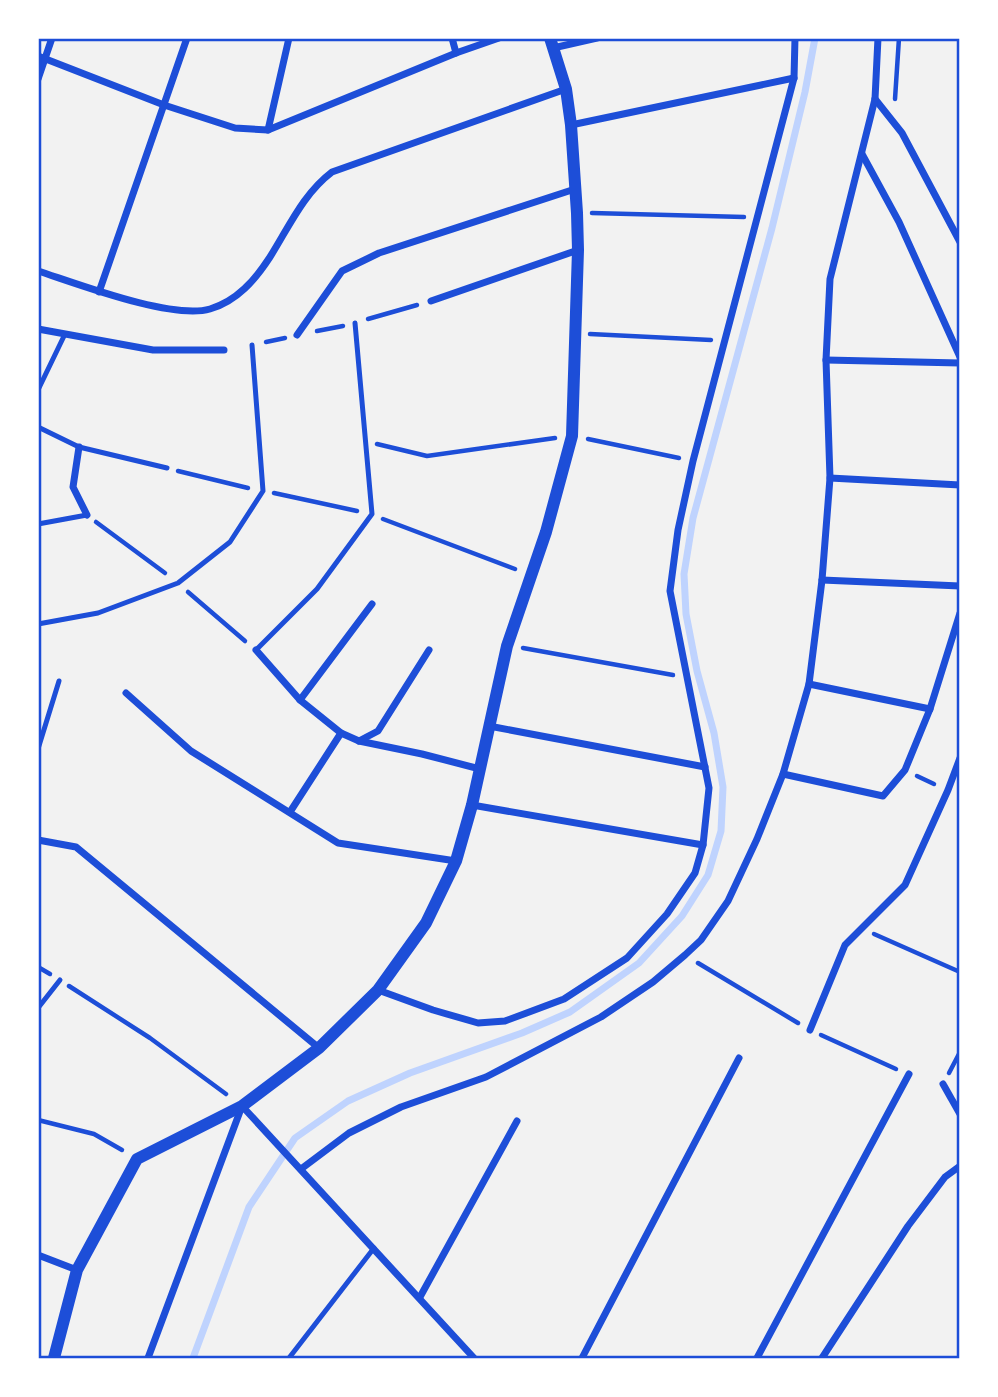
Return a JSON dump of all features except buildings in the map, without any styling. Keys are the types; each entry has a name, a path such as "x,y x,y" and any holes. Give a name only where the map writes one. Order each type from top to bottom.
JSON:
{"street":[{"path":"38,79 42,58 52,38"},
{"path":"99,292 187,38"},
{"path":"268,131 289,38"},
{"path":"452,38 456,53"},
{"path":"42,58 164,105 235,128 268,131 456,53 499,38"},
{"path":"54,1359 76,1270 137,1159 242,1106 319,1048 378,990 426,923 456,861 472,805 507,646 546,532 572,436 577,213 566,89 551,43 597,38"},
{"path":"378,990 478,1023 505,1021 564,999 626,958 667,914 695,873 704,845 709,788 670,591 678,530 693,461 794,78 795,38"},
{"path":"300,1168 349,1133 401,1107 486,1077 601,1017 653,982 701,940 728,901 783,774 809,684 822,580 830,478 826,360 830,279 875,99 878,38"},
{"path":"571,125 794,78"},
{"path":"38,271 99,292 182,312 209,309 232,299 255,280 306,198 316,184 332,172 566,89"},
{"path":"875,99 902,133 960,242"},
{"path":"862,154 899,222 960,357"},
{"path":"296,335 342,271 379,253 575,188"},
{"path":"431,301 578,250"},
{"path":"38,329 153,350 224,350"},
{"path":"826,360 960,363"},
{"path":"79,447 73,487 87,515"},
{"path":"830,478 960,485"},
{"path":"822,580 960,586"},
{"path":"300,700 372,604"},
{"path":"783,774 883,796 905,770 930,709 960,613"},
{"path":"256,650 300,700 341,733 359,741 480,769"},
{"path":"359,741 377,731 429,650"},
{"path":"809,684 930,709"},
{"path":"126,693 191,751 338,843 456,861"},
{"path":"489,726 705,767"},
{"path":"290,813 341,733"},
{"path":"810,1030 845,945 905,885 960,758"},
{"path":"472,805 704,845"},
{"path":"38,840 76,847 319,1048"},
{"path":"582,1359 739,1058"},
{"path":"757,1359 909,1074"},
{"path":"943,1084 960,1114"},
{"path":"242,1106 420,1297 474,1359"},
{"path":"148,1359 242,1106"},
{"path":"420,1297 517,1121"},
{"path":"822,1359 908,1226 945,1177 960,1166"},
{"path":"38,1255 76,1270"}],"lane":[{"path":"256,650 317,589 372,514 355,323"},
{"path":"38,390 65,334"},
{"path":"38,624 98,613 178,583 230,542 263,491 252,345"},
{"path":"38,427 79,447 167,468"},
{"path":"38,524 87,515"},
{"path":"38,749 59,681"},
{"path":"38,1008 60,980"},
{"path":"289,1359 374,1248"}],"path":[{"path":"893,121 900,38"},
{"path":"577,213 759,218"},
{"path":"252,345 355,323 431,301"},
{"path":"576,333 726,341"},
{"path":"365,441 427,456 572,436 693,461"},
{"path":"507,646 687,677"},
{"path":"905,770 948,790"},
{"path":"862,929 960,972"},
{"path":"38,967 150,1038 242,1106"},
{"path":"943,1084 960,1052"},
{"path":"38,1120 94,1134 137,1159"}],"waterway":[{"path":"193,1358 249,1207 295,1138 348,1101 410,1073 522,1033 570,1012 639,963 682,916 708,875 721,831 723,787 714,733 697,671 686,614 684,574 693,518 772,228 805,92 815,38"}]}
